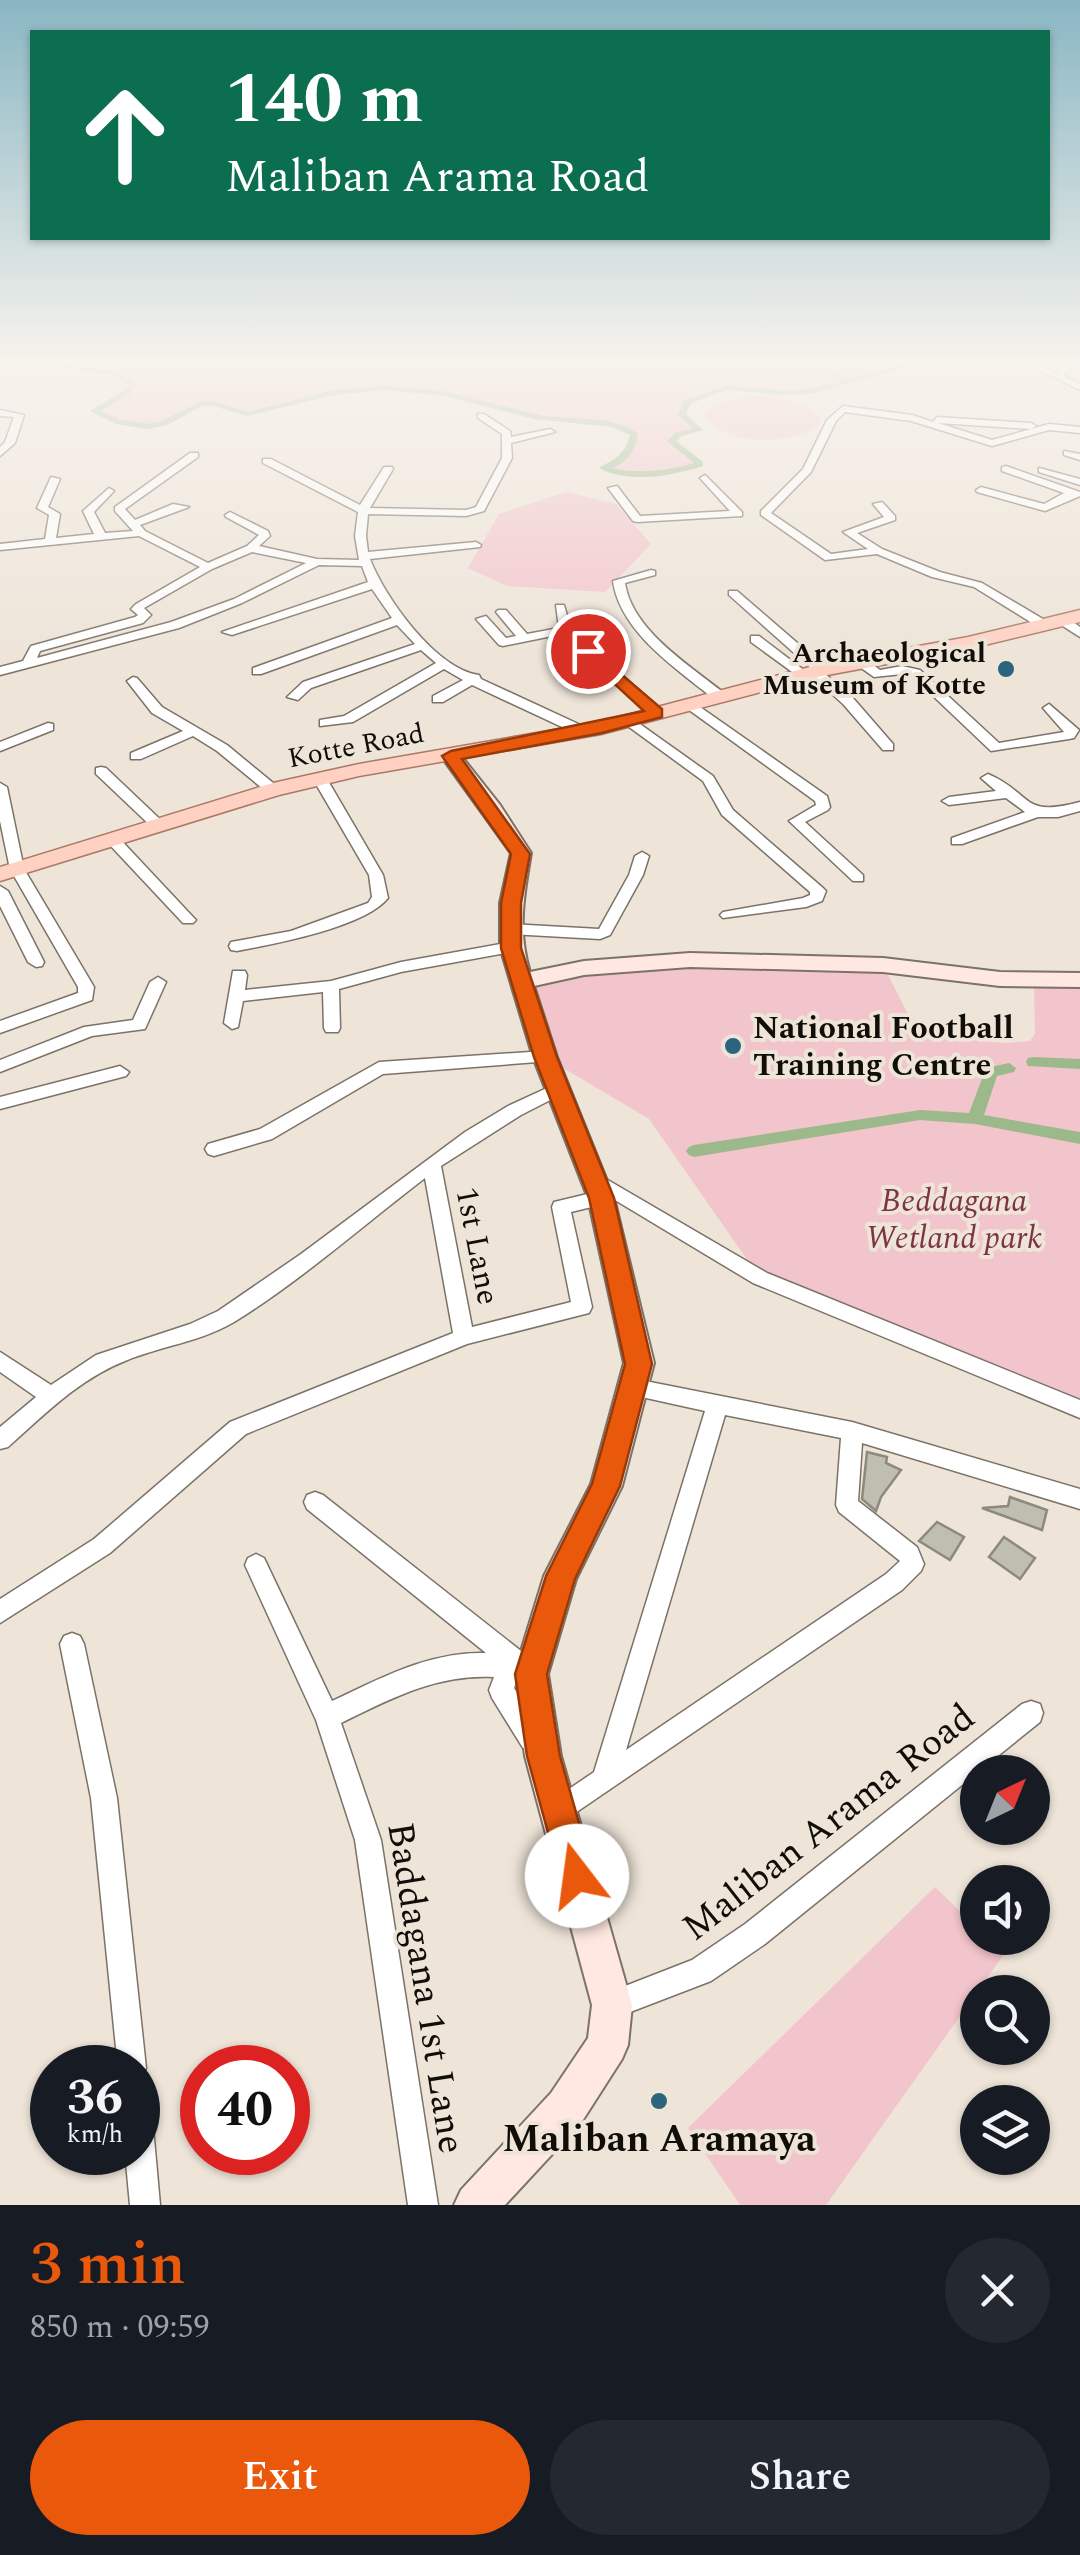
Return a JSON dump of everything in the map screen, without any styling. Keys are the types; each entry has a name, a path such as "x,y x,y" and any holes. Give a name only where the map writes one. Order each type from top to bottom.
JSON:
{"main road":[{"name":"Kotte Road","path":"9,871 320,779 582,732 813,672 1066,624"}],"street":[{"path":"181,465 119,509 137,529 208,567"},
{"path":"275,465 363,510 474,512 503,465"},
{"path":"765,512 809,465"},
{"path":"1038,468 1078,490"},
{"path":"388,469 363,510 360,528 374,584 424,645 446,664 582,732"},
{"path":"1006,469 1078,490"},
{"path":"50,540 54,514 42,508 55,478"},
{"path":"705,478 738,514"},
{"path":"614,488 638,519 765,512 829,558 878,551"},
{"path":"981,490 1045,508 1078,490"},
{"path":"100,535 88,511 109,491"},
{"path":"878,504 891,518 848,532 878,551 936,575 978,584 1066,624"},
{"path":"0,547 137,529 174,507 184,506"},
{"path":"26,665 35,649 139,620 145,615 138,609 140,606 208,567 251,548 265,536 230,515"},
{"path":"251,548 317,562 476,546"},
{"path":"0,672 175,625 238,601 317,562"},
{"path":"652,573 619,581 623,600 663,649 719,696"},
{"path":"228,632 374,584"},
{"path":"734,593 813,672 848,701 888,747"},
{"path":"560,608 565,630 656,713"},
{"path":"502,612 524,638"},
{"path":"482,618 503,642 565,630"},
{"path":"256,671 401,619"},
{"path":"755,639 813,672"},
{"path":"293,697 307,685 424,645"},
{"path":"861,662 878,674 902,670 916,673 996,748 1070,735 1072,730 1049,708"},
{"path":"325,723 348,719 446,664"},
{"path":"438,698 474,678"},
{"path":"133,680 157,710 222,748 274,790"},
{"path":"690,704 822,799 823,807 796,821 858,878"},
{"path":"630,721 708,780 727,812 818,891 817,898 806,902 728,914"},
{"path":"0,747 48,728"},
{"path":"136,756 192,732"},
{"path":"451,756 493,809 521,854 511,938 520,982 598,1188 639,1364 606,1486 560,1576 520,1671"},
{"path":"101,771 159,826"},
{"path":"988,778 1036,812"},
{"path":"237,946 294,935 373,906 380,898 376,875 320,779"},
{"path":"0,787 9,871 86,987 86,996 0,1027"},
{"path":"949,801 1009,793"},
{"path":"1058,813 1080,806"},
{"path":"957,841 1036,812 1080,820"},
{"path":"113,840 188,920"},
{"path":"237,996 331,986 511,938 606,932 636,876 642,856"},
{"path":"0,892 36,962"},
{"path":"520,982 584,968 690,960 883,965 1000,978 1080,980"},
{"path":"232,1023 240,975"},
{"path":"0,1066 90,1031 139,1024 158,982"},
{"path":"331,986 332,1028"},
{"path":"214,1149 266,1134 379,1068 546,1057"},
{"path":"0,1103 120,1072"},
{"path":"0,1440 104,1361 162,1344 224,1318 432,1165 520,1105 560,1088"},
{"name":"1st Lane","path":"432,1165 464,1338"},
{"path":"0,1612 102,1546 238,1428 464,1338 582,1308 561,1207 598,1188"},
{"path":"598,1188 760,1278 1080,1410"},
{"path":"0,1361 53,1397"},
{"path":"634,1388 852,1431 1080,1498"},
{"path":"605,1778 717,1404"},
{"path":"559,1811 894,1582 912,1564 909,1554 847,1505 852,1431"},
{"path":"315,1502 520,1671 612,2005 608,2045 566,2108 476,2205"},
{"name":"Baddagana 1st Lane","path":"256,1564 327,1717 368,1840 423,2205"},
{"path":"72,1644 104,1798 130,2045"},
{"path":"327,1717 432,1670 463,1662 520,1671"},
{"name":"Maliban Arama Road","path":"612,2005 702,1971 728,1953 1031,1714"},
{"path":"143,2175 146,2205"}],"green space":[{"path":"697,465 664,473 638,474 603,468"},
{"path":"566,492 616,504 651,544 605,592 507,586 468,568 499,514"},
{"name":"Beddagana Wetland park","path":"883,965 919,1036 1007,1043 1030,1041 1035,1034 1034,980 1080,980 1080,1409 760,1278 649,1119 545,1057 520,981 584,968"},
{"path":"935,1887 960,1911 960,1955 1003,1955 989,1975 960,1975 960,2016 826,2205 740,2205 688,2128"}],"building":[{"path":"867,1452 887,1457 886,1463 901,1470 881,1497 876,1511 862,1499"},
{"path":"1010,1497 1047,1510 1042,1530 982,1508 1008,1506"},
{"path":"937,1522 964,1537 950,1560 919,1541"},
{"path":"1004,1537 1035,1558 1020,1579 989,1557"}],"waterway":[{"path":"610,465 603,468 638,474 664,473 697,465"},
{"path":"1033,1062 1080,1064"},
{"path":"975,1119 991,1072 1009,1068"},
{"path":"694,1151 920,1115 975,1119"},
{"path":"975,1119 1080,1138"}],"place":[{"name":"Archaeological Museum of Kotte","path":"1006,669"},
{"name":"National Football Training Centre","path":"733,1046"},
{"name":"Maliban Aramaya","path":"659,2101"}],"route":[{"path":"577,1876 544,1756 531,1674 560,1576 606,1486 639,1364 602,1198 546,1057 511,948 511,903 521,854 493,809 451,756 602,728 656,713 588,651"}]}
